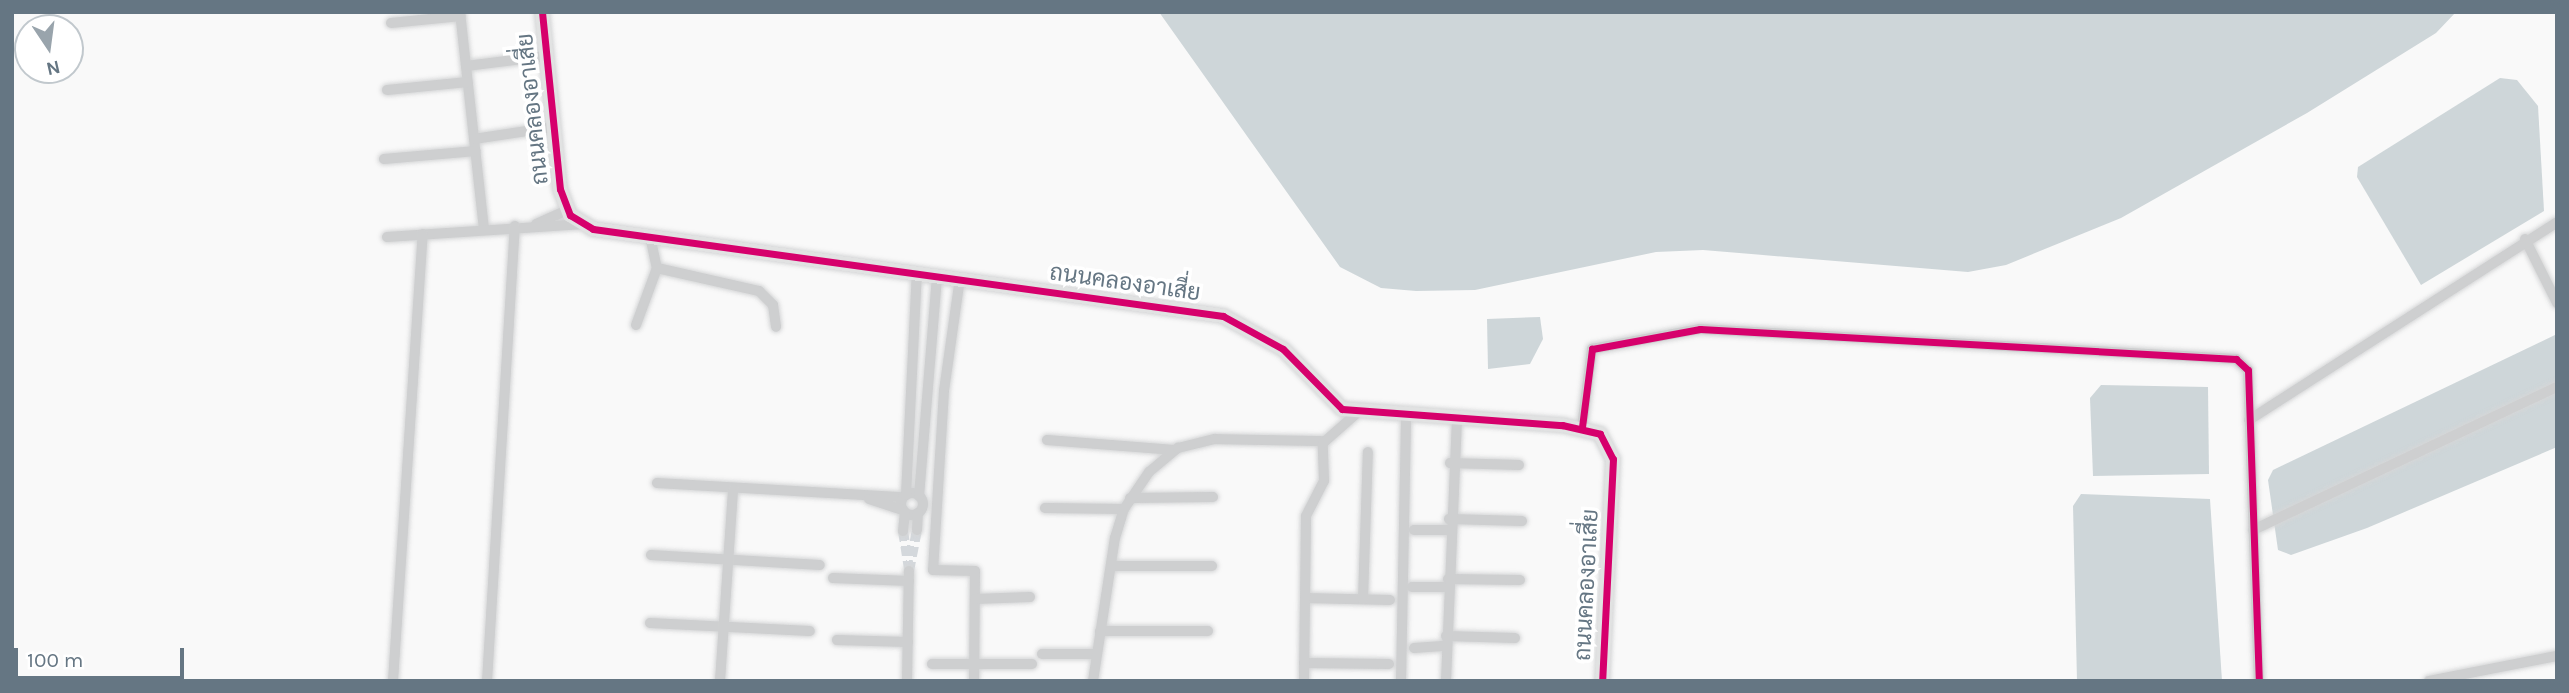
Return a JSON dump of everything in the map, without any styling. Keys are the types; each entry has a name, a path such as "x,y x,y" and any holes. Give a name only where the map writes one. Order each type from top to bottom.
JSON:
{"street":[{"name":"ถนนคลองอาเสี่ย","path":"542,12 553,127 567,210 583,224 650,236 1223,316 1265,335 1331,402 1357,413 1582,427 1606,441 1613,459 1602,681"},
{"path":"391,23 461,14 484,228"},
{"path":"466,66 546,56"},
{"path":"387,90 468,82"},
{"path":"474,139 553,127"},
{"path":"384,159 476,151"},
{"path":"387,237 536,223 567,210"},
{"path":"2249,420 2525,239 2557,222"},
{"path":"536,223 551,229 583,224"},
{"path":"487,681 515,226"},
{"path":"393,681 423,234"},
{"path":"636,325 657,268 650,236"},
{"path":"2525,239 2557,303"},
{"path":"657,268 759,291 773,305 776,327"},
{"path":"903,531 917,273"},
{"path":"917,530 937,277"},
{"path":"960,278 944,391 933,570 975,571 974,681"},
{"path":"1582,427 1592,349 1717,328 2236,359 2248,370 2259,681"},
{"path":"2253,530 2557,387"},
{"path":"1047,440 1175,450 1245,436 1324,441 1357,413"},
{"path":"1402,681 1406,417"},
{"path":"1446,681 1450,463 1457,419"},
{"path":"1304,681 1306,516 1324,481 1324,441"},
{"path":"1093,681 1111,566 1124,509 1130,498 1175,450"},
{"path":"1363,599 1367,452"},
{"path":"1450,463 1519,465"},
{"path":"657,483 869,499 919,496"},
{"path":"720,681 733,489"},
{"path":"1130,498 1213,498"},
{"path":"869,499 918,513"},
{"path":"1045,508 1124,509"},
{"path":"1414,530 1449,524 1522,521"},
{"path":"651,555 728,562 820,565"},
{"path":"1111,566 1212,566"},
{"path":"833,578 909,576 907,681"},
{"path":"1412,587 1520,580"},
{"path":"975,599 1030,597"},
{"path":"1305,598 1390,600"},
{"path":"650,623 724,629 810,631"},
{"path":"1100,631 1208,631"},
{"path":"1413,648 1446,641 1516,638"},
{"path":"837,640 908,642"},
{"path":"1042,654 1097,654"},
{"path":"2429,681 2557,656"},
{"path":"1304,663 1389,664"},
{"path":"932,664 1032,664"}],"shaded area":[{"path":"1159,12 2456,12 2436,33 2307,113 2121,218 2006,265 1968,272 1703,250 1656,252 1475,290 1416,291 1381,288 1340,267"},
{"path":"2500,78 2517,80 2538,106 2544,211 2421,285 2357,177 2358,167"},
{"path":"1540,317 1543,339 1530,364 1488,369 1487,319"},
{"path":"2557,334 2557,447 2367,528 2291,555 2278,550 2268,480 2273,470"},
{"path":"2101,385 2208,387 2209,474 2093,476 2090,398"},
{"path":"2081,494 2210,499 2222,681 2077,681 2073,506"}],"tunnel":[{"path":"909,571 917,530"},
{"path":"903,531 909,570"}],"cycle path":[{"path":"542,12 560,189 570,215 593,229 1223,316 1283,349 1342,409 1562,425 1600,434 1613,459 1602,681"},
{"path":"1582,427 1592,349 1700,329 2236,359 2248,370 2259,681"}]}
